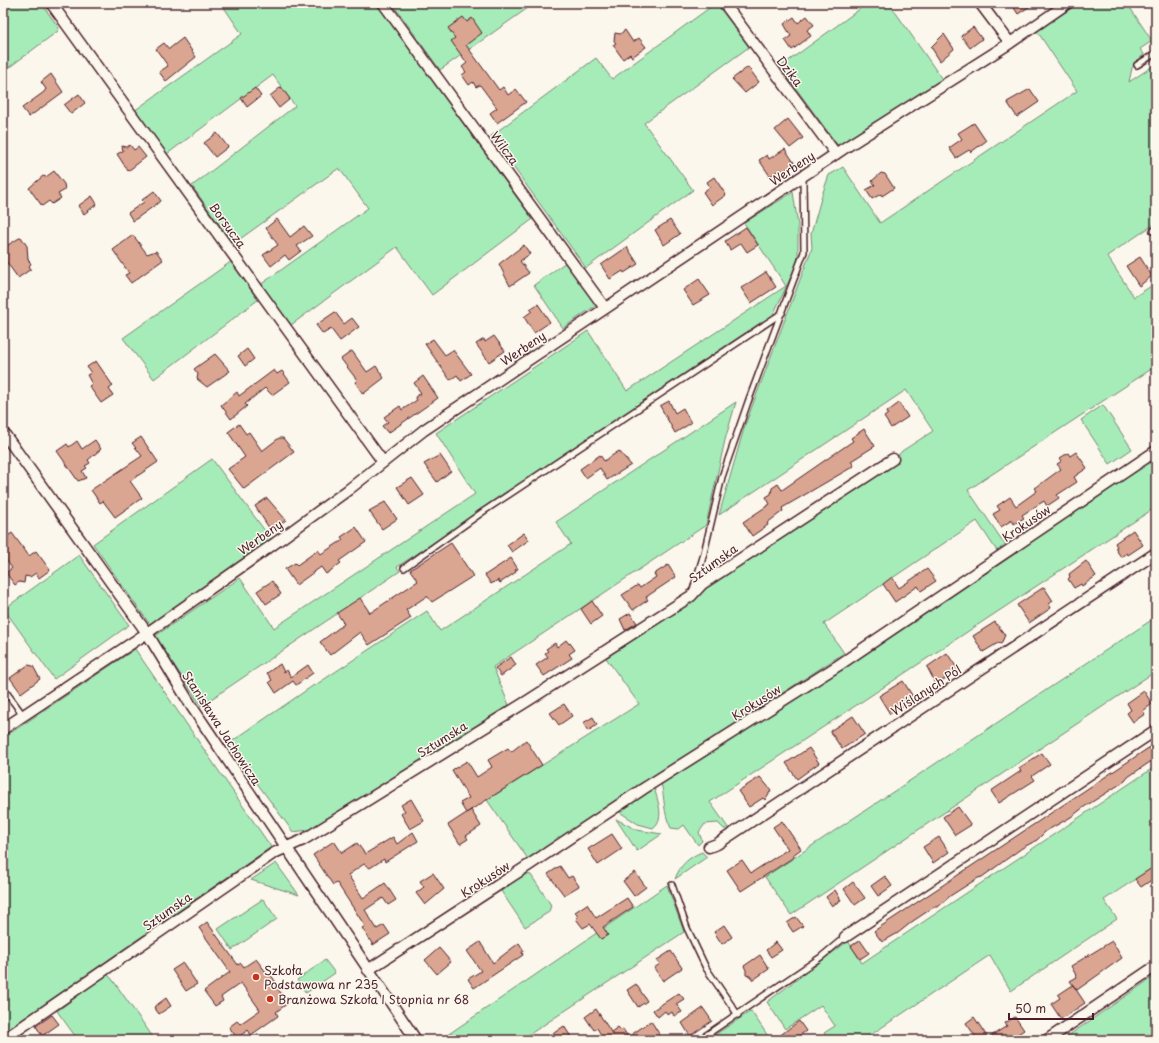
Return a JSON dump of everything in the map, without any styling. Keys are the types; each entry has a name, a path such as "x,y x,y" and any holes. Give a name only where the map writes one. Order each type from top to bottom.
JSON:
{"street":[{"name":"Borsucza","path":"51,3 383,462"},
{"name":"Wilcza","path":"383,3 605,308"},
{"name":"Dzika","path":"724,3 836,154"},
{"path":"980,3 1010,43"},
{"name":"Werbeny","path":"3,729 147,633 348,490 424,430 836,154 1010,43 1068,3"},
{"name":"Stanisława Jachowicza","path":"3,432 147,633 192,707 285,848 416,1040"},
{"name":"Krokusów","path":"368,970 529,866 643,789 839,665 1156,451"},
{"name":"Sztumska","path":"3,1040 274,853 303,840 529,700 690,596 702,584 893,459"},
{"name":"Wiślanych Pól","path":"709,847 717,844 1156,553"},
{"path":"845,938 1156,730"},
{"path":"1047,1040 1156,966"}],"lane":[{"path":"1137,65 1156,53"},
{"path":"690,596 698,576 722,478 748,402 804,252 803,176"},
{"path":"404,568 484,511 782,313"},
{"path":"3,688 23,715"},
{"path":"672,885 687,928 706,968 738,1015"},
{"path":"699,1040 821,958 845,938"}],"green space":[{"path":"11,3 41,3 59,28 58,31 3,72 3,9"},
{"path":"221,3 376,3 533,219 432,295 397,247 291,325 260,285 368,208 339,168 233,244 192,186 295,106 273,75 167,154 134,111 242,34"},
{"path":"392,3 535,3 440,70"},
{"path":"716,3 749,47 644,123 693,190 586,268 491,136 596,58 612,79"},
{"path":"868,3 889,3 942,79 839,147 780,67"},
{"path":"1079,3 1127,3 1152,41 1140,49 1144,54 1132,68 1129,82 1156,64 1156,223 1107,256 1134,297 1156,283 1156,366 968,490 1006,546 997,551 977,521 824,624 844,653 528,859 487,800 639,704 606,658 694,600 707,585 888,467 902,451 933,431 906,390 719,515 745,425 812,248 811,234 829,175 843,167 880,223 1077,91 1037,31"},
{"path":"793,192 798,225 798,262 772,317 397,567 400,571 201,706 155,636 240,578 274,628 475,494 436,433 588,331 627,391 786,286 744,223"},
{"path":"232,261 259,299 154,379 123,338"},
{"path":"566,262 598,304 563,328 534,285"},
{"path":"736,402 725,440 706,525 493,667 509,705 309,830 293,832 228,744 314,685 427,611 440,631 571,544 556,522"},
{"path":"1103,405 1132,449 1110,464 1081,420"},
{"path":"1156,457 1156,507 710,802 729,829 724,829 718,823 705,824 699,832 702,841 698,845 684,825 679,829 671,828 665,811 661,783"},
{"path":"212,459 271,539 151,626 93,544"},
{"path":"79,555 129,625 54,679 4,609"},
{"path":"1156,617 1156,671 791,915 765,877"},
{"path":"135,649 271,847 3,1033 3,738"},
{"path":"1156,766 1156,874 1152,868 1104,900 1117,919 1011,991 990,955 863,1040 829,1040 824,1033 835,1026 821,1005 785,1029 767,1002 848,941 862,963"},
{"path":"654,787 660,814 657,824 653,828 638,824 618,811"},
{"path":"616,819 637,830 662,834 637,851"},
{"path":"702,852 707,857 675,879 686,862 693,856"},
{"path":"276,863 299,895 251,880"},
{"path":"523,873 531,875 551,905 549,912 525,927 501,891"},
{"path":"667,885 684,932 521,1040 440,1040"},
{"path":"263,899 277,919 232,950 218,929"},
{"path":"325,960 335,973 306,993 297,980"},
{"path":"107,974 155,1040 78,1040 57,1011"},
{"path":"1156,975 1156,1040 1062,1040"},
{"path":"751,1011 770,1039 769,1040 707,1040"}],"building":[{"path":"1011,3 1035,3 1018,14"},
{"path":"807,16 814,25 807,30 811,36 792,50 785,40 791,36 784,24 794,17 798,23"},
{"path":"463,17 467,22 472,18 482,33 466,45 499,90 503,87 508,95 516,89 526,102 497,123 490,113 497,108 480,85 476,87 473,82 469,85 462,75 466,72 462,67 467,63 451,41 455,38 448,28"},
{"path":"973,27 982,39 970,48 961,36"},
{"path":"625,30 633,42 639,38 646,47 632,57 630,54 623,59 613,45 616,43 614,41 615,33 620,34"},
{"path":"944,34 954,49 940,61 931,47"},
{"path":"183,38 196,57 166,81 159,72 168,66 156,49 164,43 169,49"},
{"path":"748,67 759,82 745,93 732,79"},
{"path":"51,74 63,92 29,117 22,108 44,92 46,89 41,82"},
{"path":"281,87 290,99 279,108 270,96"},
{"path":"255,88 261,96 247,107 241,98"},
{"path":"1030,89 1039,102 1017,117 1007,102"},
{"path":"79,94 85,103 71,114 64,105"},
{"path":"788,119 803,138 790,148 775,130"},
{"path":"974,123 986,141 971,152 969,150 956,158 949,148 962,139 958,133"},
{"path":"217,133 228,147 215,157 204,143"},
{"path":"130,145 134,150 138,147 146,157 128,171 117,154 123,151 122,146 127,147"},
{"path":"785,149 795,164 783,171 781,169 770,176 759,160 767,155 769,159"},
{"path":"54,171 64,184 65,190 58,194 61,198 52,204 49,201 42,206 29,188 43,176 46,177"},
{"path":"881,173 885,174 894,188 882,196 881,194 872,199 866,190 875,185 872,181"},
{"path":"714,177 726,195 712,205 703,192 710,187 707,182"},
{"path":"154,191 161,201 133,221 128,213 144,202 142,200"},
{"path":"92,196 97,204 84,214 78,206"},
{"path":"277,219 290,237 304,226 312,236 297,246 301,251 289,260 285,255 271,266 263,255 278,245 266,228"},
{"path":"670,220 680,234 664,245 655,230"},
{"path":"746,227 758,245 747,252 741,243 730,250 725,241"},
{"path":"133,235 147,254 156,251 163,260 131,283 125,275 129,273 113,250"},
{"path":"21,237 27,246 28,259 31,264 29,266 31,269 18,278 3,257 3,248"},
{"path":"524,245 530,254 520,261 529,273 510,286 499,264"},
{"path":"627,247 638,264 624,273 623,271 610,279 601,265"},
{"path":"1140,257 1152,276 1139,286 1126,266"},
{"path":"766,272 776,287 751,303 741,288"},
{"path":"699,279 710,295 693,305 683,290"},
{"path":"538,304 550,322 534,333 524,317 532,311 530,309"},
{"path":"335,312 344,324 352,318 359,327 340,341 331,329 323,334 316,325"},
{"path":"494,336 505,351 489,362 476,344 484,339 485,342"},
{"path":"433,339 445,355 453,350 471,374 461,381 457,375 450,380 425,344"},
{"path":"247,349 254,359 245,366 238,356"},
{"path":"352,351 367,372 376,366 384,378 363,394 355,382 357,380 341,359"},
{"path":"215,354 230,371 207,387 197,379 198,374 194,369"},
{"path":"96,361 113,386 109,389 113,395 101,403 89,386 92,384 87,375 91,373 87,367"},
{"path":"274,370 277,374 282,371 290,382 272,395 265,388 245,404 247,406 231,419 221,405 237,392 239,396"},
{"path":"423,376 438,398 388,433 382,426 388,422 384,417 400,406 402,410 417,400 415,397 421,393 414,383"},
{"path":"669,401 675,413 683,408 691,423 675,433 660,406"},
{"path":"899,403 908,417 891,428 884,417 888,414 887,412"},
{"path":"239,424 246,434 249,432 262,451 279,438 283,438 294,452 244,489 228,469 245,457 228,432"},
{"path":"864,429 875,446 851,461 854,466 782,508 783,511 767,523 768,525 752,536 743,522 770,504 766,497 771,494 772,488 778,484 782,490 853,441 851,438"},
{"path":"141,437 158,462 130,481 142,498 115,517 103,501 100,503 91,490 142,456 132,443"},
{"path":"95,440 101,449 88,460 90,463 85,466 87,468 82,471 86,478 78,481 57,451 67,444 69,447 77,441 82,449"},
{"path":"619,451 631,465 607,480 600,468 586,478 580,469 600,455 604,461"},
{"path":"1076,452 1087,468 1074,477 1077,482 1057,495 1059,498 1047,506 1044,501 1022,515 1024,518 1014,524 1012,520 1001,527 993,514 1000,510 997,506 1010,497 1016,506 1037,491 1035,488 1061,469 1057,464 1062,461 1060,458 1068,453 1070,456"},
{"path":"440,455 451,471 437,482 424,464"},
{"path":"412,478 424,495 409,505 397,487"},
{"path":"267,498 286,520 271,531 255,506"},
{"path":"385,502 397,519 382,529 369,511"},
{"path":"356,527 366,542 339,561 341,563 326,574 321,567 296,585 285,569 295,563 297,565 318,550 321,554 343,540 341,537"},
{"path":"1133,530 1143,545 1128,555 1127,553 1121,557 1115,548 1117,547 1115,543"},
{"path":"12,533 29,556 36,551 50,570 39,578 36,573 30,577 25,576 24,583 19,582 15,585 6,573 12,568 3,556 3,539"},
{"path":"524,533 529,540 512,552 507,545"},
{"path":"451,543 473,576 432,602 427,596 406,610 411,618 369,645 360,632 330,655 320,642 344,624 337,613 360,598 370,613 418,581 410,570"},
{"path":"511,558 518,569 515,570 516,572 500,583 498,580 491,584 485,575"},
{"path":"1086,561 1096,576 1082,586 1081,584 1074,588 1068,579 1070,577 1069,574"},
{"path":"668,565 676,577 646,597 648,600 633,610 622,595 638,585 640,588 656,577 654,574"},
{"path":"927,569 936,581 921,591 918,586 895,602 883,584 892,577 899,588"},
{"path":"272,581 281,594 266,604 257,591"},
{"path":"1044,587 1053,601 1049,604 1051,608 1029,623 1017,605"},
{"path":"592,601 602,616 591,624 581,609"},
{"path":"630,613 637,623 625,630 620,619"},
{"path":"995,622 1005,635 1001,644 998,643 983,652 973,636"},
{"path":"566,640 575,650 569,654 572,658 544,676 536,665 548,657 545,653 548,651 546,649 555,643 557,647"},
{"path":"947,653 959,671 936,684 927,667"},
{"path":"511,657 516,665 501,676 495,668"},
{"path":"280,664 284,672 287,670 291,677 308,665 313,673 296,685 293,681 276,693 269,682 272,680 267,673"},
{"path":"28,665 33,666 40,679 21,693 10,678"},
{"path":"903,681 912,695 907,703 890,714 879,696"},
{"path":"1144,691 1152,704 1143,711 1145,714 1133,722 1127,713 1131,710 1127,703"},
{"path":"564,704 572,716 559,725 550,713"},
{"path":"853,716 865,734 842,749 830,731"},
{"path":"593,717 597,725 588,731 583,723"},
{"path":"526,740 542,765 466,813 460,803 469,798 452,770 467,761 477,777 492,767 488,760 508,748 511,752"},
{"path":"1156,743 1156,758 1128,777 1125,781 1071,817 1046,831 1037,840 1022,848 982,877 950,896 938,907 934,907 898,933 882,942 874,931"},
{"path":"809,748 819,763 797,779 786,763"},
{"path":"1042,753 1050,764 1032,776 1035,780 999,803 991,791 1021,771 1019,768"},
{"path":"760,777 771,790 765,800 763,798 749,807 738,791"},
{"path":"411,799 424,821 410,829 401,814 405,811 401,805"},
{"path":"958,807 971,825 955,835 943,817"},
{"path":"471,810 481,826 466,836 468,839 460,844 448,825"},
{"path":"782,821 801,849 793,855 794,857 741,891 727,870 742,860 751,873 788,849 773,827"},
{"path":"413,832 418,841 385,862 384,859 370,868 364,864 348,875 363,898 385,883 396,900 388,905 383,898 365,910 377,929 384,925 390,934 373,945 362,928 365,926 337,883 333,885 313,855 334,841 342,853 357,843 365,854 393,837 397,844"},
{"path":"612,834 622,849 598,865 588,849"},
{"path":"939,837 949,852 933,863 923,847"},
{"path":"560,866 568,878 572,876 579,886 564,895 548,874"},
{"path":"1152,868 1156,877 1141,887 1135,879"},
{"path":"635,872 646,887 634,896 623,881"},
{"path":"433,873 444,889 425,905 416,893 424,887 420,881"},
{"path":"885,876 892,886 878,896 871,886"},
{"path":"853,882 865,898 855,905 844,889"},
{"path":"835,890 841,900 832,906 826,897"},
{"path":"627,898 633,907 603,927 608,935 601,939 590,924 583,928 576,919 578,917 575,912 587,904 596,918"},
{"path":"796,917 803,926 793,932 787,923"},
{"path":"207,922 238,965 241,963 244,967 256,959 269,976 271,975 277,984 275,985 288,1003 276,1012 278,1016 251,1035 248,1030 237,1038 229,1027 237,1021 240,1024 260,1010 241,983 221,997 223,1001 215,1006 204,991 230,972 199,928"},
{"path":"724,925 732,937 722,944 714,932"},
{"path":"860,940 869,953 860,959 851,946"},
{"path":"1112,941 1122,958 1077,990 1070,981 1077,977 1071,966"},
{"path":"480,942 493,963 519,943 524,951 522,952 523,955 474,988 468,979 481,971 467,951"},
{"path":"776,942 782,950 771,957 766,950"},
{"path":"439,948 451,962 437,974 425,960"},
{"path":"671,951 682,968 663,981 654,968 660,964 657,960"},
{"path":"760,955 769,969 753,980 750,976 746,975 744,966"},
{"path":"183,963 197,984 186,991 172,970"},
{"path":"636,984 647,1001 638,1007 627,990"},
{"path":"1073,985 1085,1003 1061,1019 1051,1004 1060,998 1058,995"},
{"path":"679,993 684,999 676,1004 682,1012 674,1016 672,1012 668,1015 665,1011 658,1017 653,1010"},
{"path":"166,998 171,1006 159,1014 154,1007"},
{"path":"703,1008 712,1021 690,1036 682,1023"},
{"path":"596,1009 611,1032 618,1027 621,1030 623,1029 628,1037 651,1021 663,1040 604,1040 597,1028 594,1030 585,1017"},
{"path":"52,1015 59,1024 42,1036 36,1026"},
{"path":"974,1017 988,1038 1007,1026 1005,1023 1015,1017 1024,1030 1013,1040 978,1040 966,1023"},
{"path":"799,1021 806,1031 793,1040 774,1040"},
{"path":"564,1026 573,1040 544,1040"}],"place":[{"name":"Szkoła Podstawowa nr 235","path":"256,977"},
{"name":"Branżowa Szkoła I Stopnia nr 68","path":"270,999"}]}
